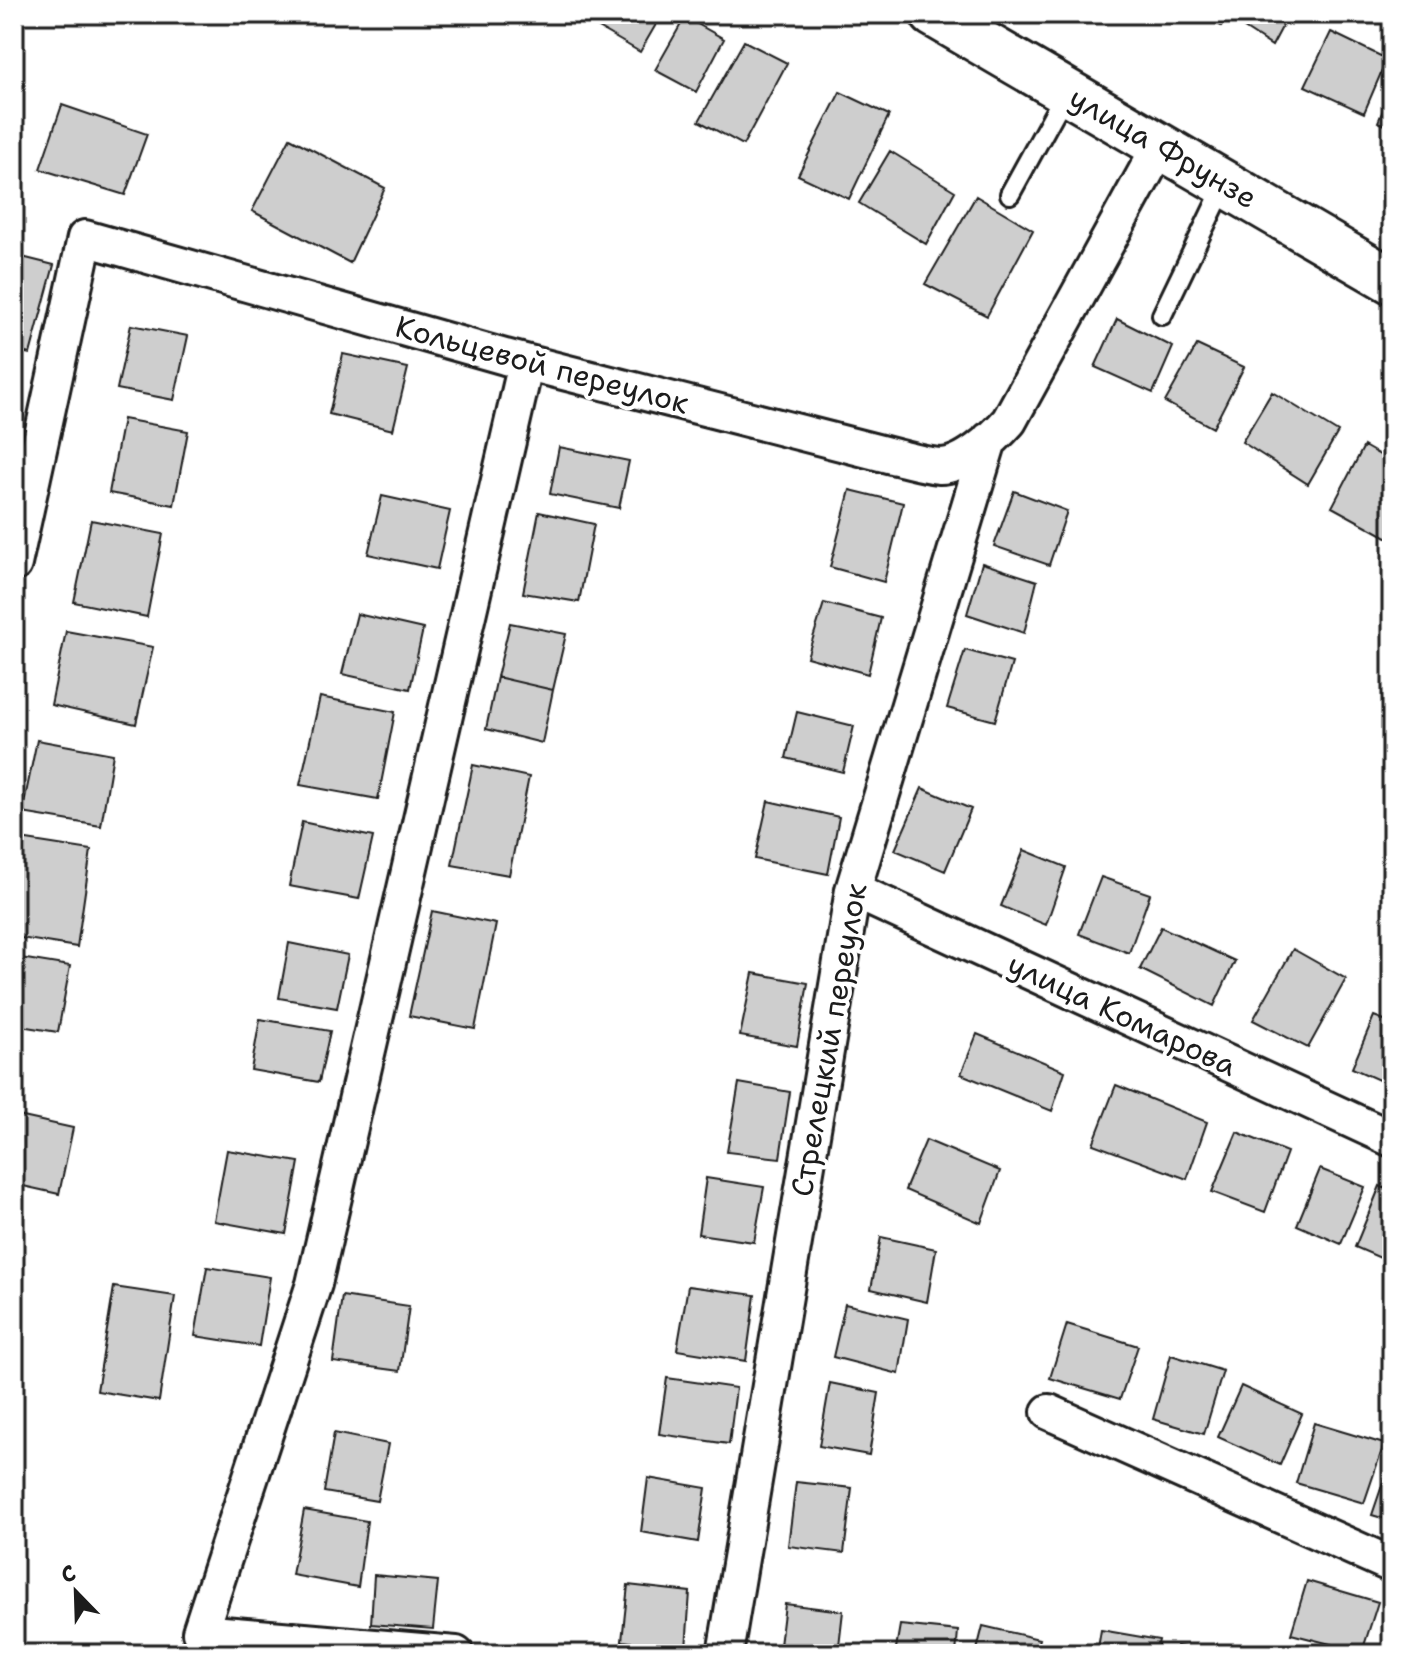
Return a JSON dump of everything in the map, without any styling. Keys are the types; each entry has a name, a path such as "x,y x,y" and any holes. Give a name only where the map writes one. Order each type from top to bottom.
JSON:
{"street":[{"name":"улица Фрунзе","path":"933,14 1392,281"},
{"name":"Кольцевой переулок","path":"14,564 85,238 526,363 943,466 954,463 989,440 1009,421 1160,146"},
{"path":"456,1654 200,1632 314,1284 526,363"},
{"name":"Стрелецкий переулок","path":"725,1654 853,890 989,440"},
{"name":"улица Комарова","path":"853,890 1392,1139"},
{"path":"1049,1412 1392,1565"}],"lane":[{"path":"1010,194 1066,91"},
{"path":"1162,315 1225,184"}],"building":[{"path":"575,14 662,14 640,52"},
{"path":"1199,14 1227,14 1221,26"},
{"path":"1243,14 1289,14 1272,46 1238,24"},
{"path":"685,17 724,39 696,92 655,70"},
{"path":"1331,32 1387,59 1364,113 1305,86"},
{"path":"744,41 787,63 743,145 699,121"},
{"path":"1392,89 1392,128 1378,122"},
{"path":"840,92 889,115 849,199 798,175"},
{"path":"62,105 147,134 125,195 40,169"},
{"path":"290,138 385,188 350,263 252,211"},
{"path":"890,151 955,191 926,244 859,203"},
{"path":"976,196 1033,230 987,316 925,284"},
{"path":"14,255 54,265 30,354 14,350"},
{"path":"1117,319 1173,347 1153,393 1095,367"},
{"path":"131,325 188,336 174,400 117,389"},
{"path":"1197,345 1244,367 1213,428 1165,402"},
{"path":"343,354 408,368 393,430 329,414"},
{"path":"1272,392 1338,432 1308,484 1242,442"},
{"path":"123,419 188,431 174,505 109,493"},
{"path":"1364,446 1392,462 1392,540 1332,507"},
{"path":"559,447 629,461 619,508 550,494"},
{"path":"850,490 903,503 884,582 830,567"},
{"path":"1014,491 1067,511 1049,565 994,546"},
{"path":"382,496 450,511 437,569 368,554"},
{"path":"539,512 594,524 579,602 523,593"},
{"path":"91,520 163,534 147,617 74,602"},
{"path":"982,563 1037,581 1024,633 967,614"},
{"path":"824,603 881,618 868,674 807,657"},
{"path":"357,614 423,629 410,689 342,674"},
{"path":"510,623 566,634 553,690 497,677"},
{"path":"66,631 153,647 136,724 51,705"},
{"path":"965,650 1012,663 995,721 947,708"},
{"path":"497,677 553,690 542,743 486,729"},
{"path":"320,697 395,712 378,799 300,785"},
{"path":"797,712 854,726 843,772 786,758"},
{"path":"37,740 113,754 101,826 22,813"},
{"path":"473,765 529,777 509,875 452,865"},
{"path":"922,788 971,809 945,871 895,850"},
{"path":"768,801 839,817 828,874 755,859"},
{"path":"302,822 373,837 359,899 289,886"},
{"path":"14,838 91,850 77,947 14,937"},
{"path":"1024,850 1066,867 1046,925 1001,906"},
{"path":"1101,877 1150,894 1129,953 1079,934"},
{"path":"432,911 496,924 475,1029 409,1016"},
{"path":"1161,927 1235,961 1214,1006 1140,969"},
{"path":"289,943 348,955 337,1008 279,998"},
{"path":"1293,949 1346,979 1308,1048 1253,1020"},
{"path":"14,957 70,966 58,1032 14,1025"},
{"path":"753,973 808,983 797,1046 740,1036"},
{"path":"1374,1016 1392,1023 1392,1086 1352,1068"},
{"path":"260,1019 330,1031 319,1082 251,1070"},
{"path":"977,1034 1065,1071 1052,1111 961,1074"},
{"path":"739,1083 790,1092 780,1158 727,1152"},
{"path":"1116,1085 1207,1122 1187,1179 1093,1144"},
{"path":"14,1115 73,1128 59,1194 14,1184"},
{"path":"1237,1132 1287,1152 1265,1212 1212,1192"},
{"path":"926,1140 1000,1171 981,1223 905,1190"},
{"path":"227,1150 299,1162 286,1234 214,1221"},
{"path":"1320,1169 1365,1187 1341,1244 1297,1225"},
{"path":"706,1178 764,1187 754,1242 698,1234"},
{"path":"1380,1186 1392,1192 1392,1263 1355,1247"},
{"path":"881,1237 936,1249 927,1302 871,1289"},
{"path":"207,1267 270,1277 259,1346 195,1336"},
{"path":"688,1286 755,1295 746,1361 677,1350"},
{"path":"114,1287 175,1296 159,1401 97,1391"},
{"path":"342,1296 409,1306 400,1371 333,1362"},
{"path":"845,1304 908,1319 899,1374 833,1357"},
{"path":"1067,1324 1138,1346 1120,1399 1050,1378"},
{"path":"1171,1355 1223,1371 1204,1434 1153,1419"},
{"path":"667,1378 736,1388 729,1444 659,1434"},
{"path":"830,1383 879,1393 869,1455 819,1446"},
{"path":"1241,1386 1302,1414 1280,1465 1218,1437"},
{"path":"1314,1423 1384,1444 1364,1503 1296,1483"},
{"path":"334,1433 388,1444 377,1501 324,1492"},
{"path":"1392,1456 1392,1521 1372,1515"},
{"path":"648,1478 706,1488 698,1542 641,1532"},
{"path":"796,1482 852,1488 844,1553 788,1546"},
{"path":"304,1510 367,1521 358,1587 292,1575"},
{"path":"374,1575 438,1581 433,1629 371,1624"},
{"path":"1307,1581 1378,1602 1362,1652 1291,1634"},
{"path":"628,1585 690,1592 686,1649 622,1641"},
{"path":"785,1604 843,1611 838,1654 779,1654"},
{"path":"900,1625 958,1631 956,1654 895,1654"},
{"path":"983,1626 1039,1639 1035,1654 976,1654"},
{"path":"1101,1630 1159,1640 1156,1654 1097,1654"},
{"path":"1177,1646 1240,1654 1176,1654"}]}
